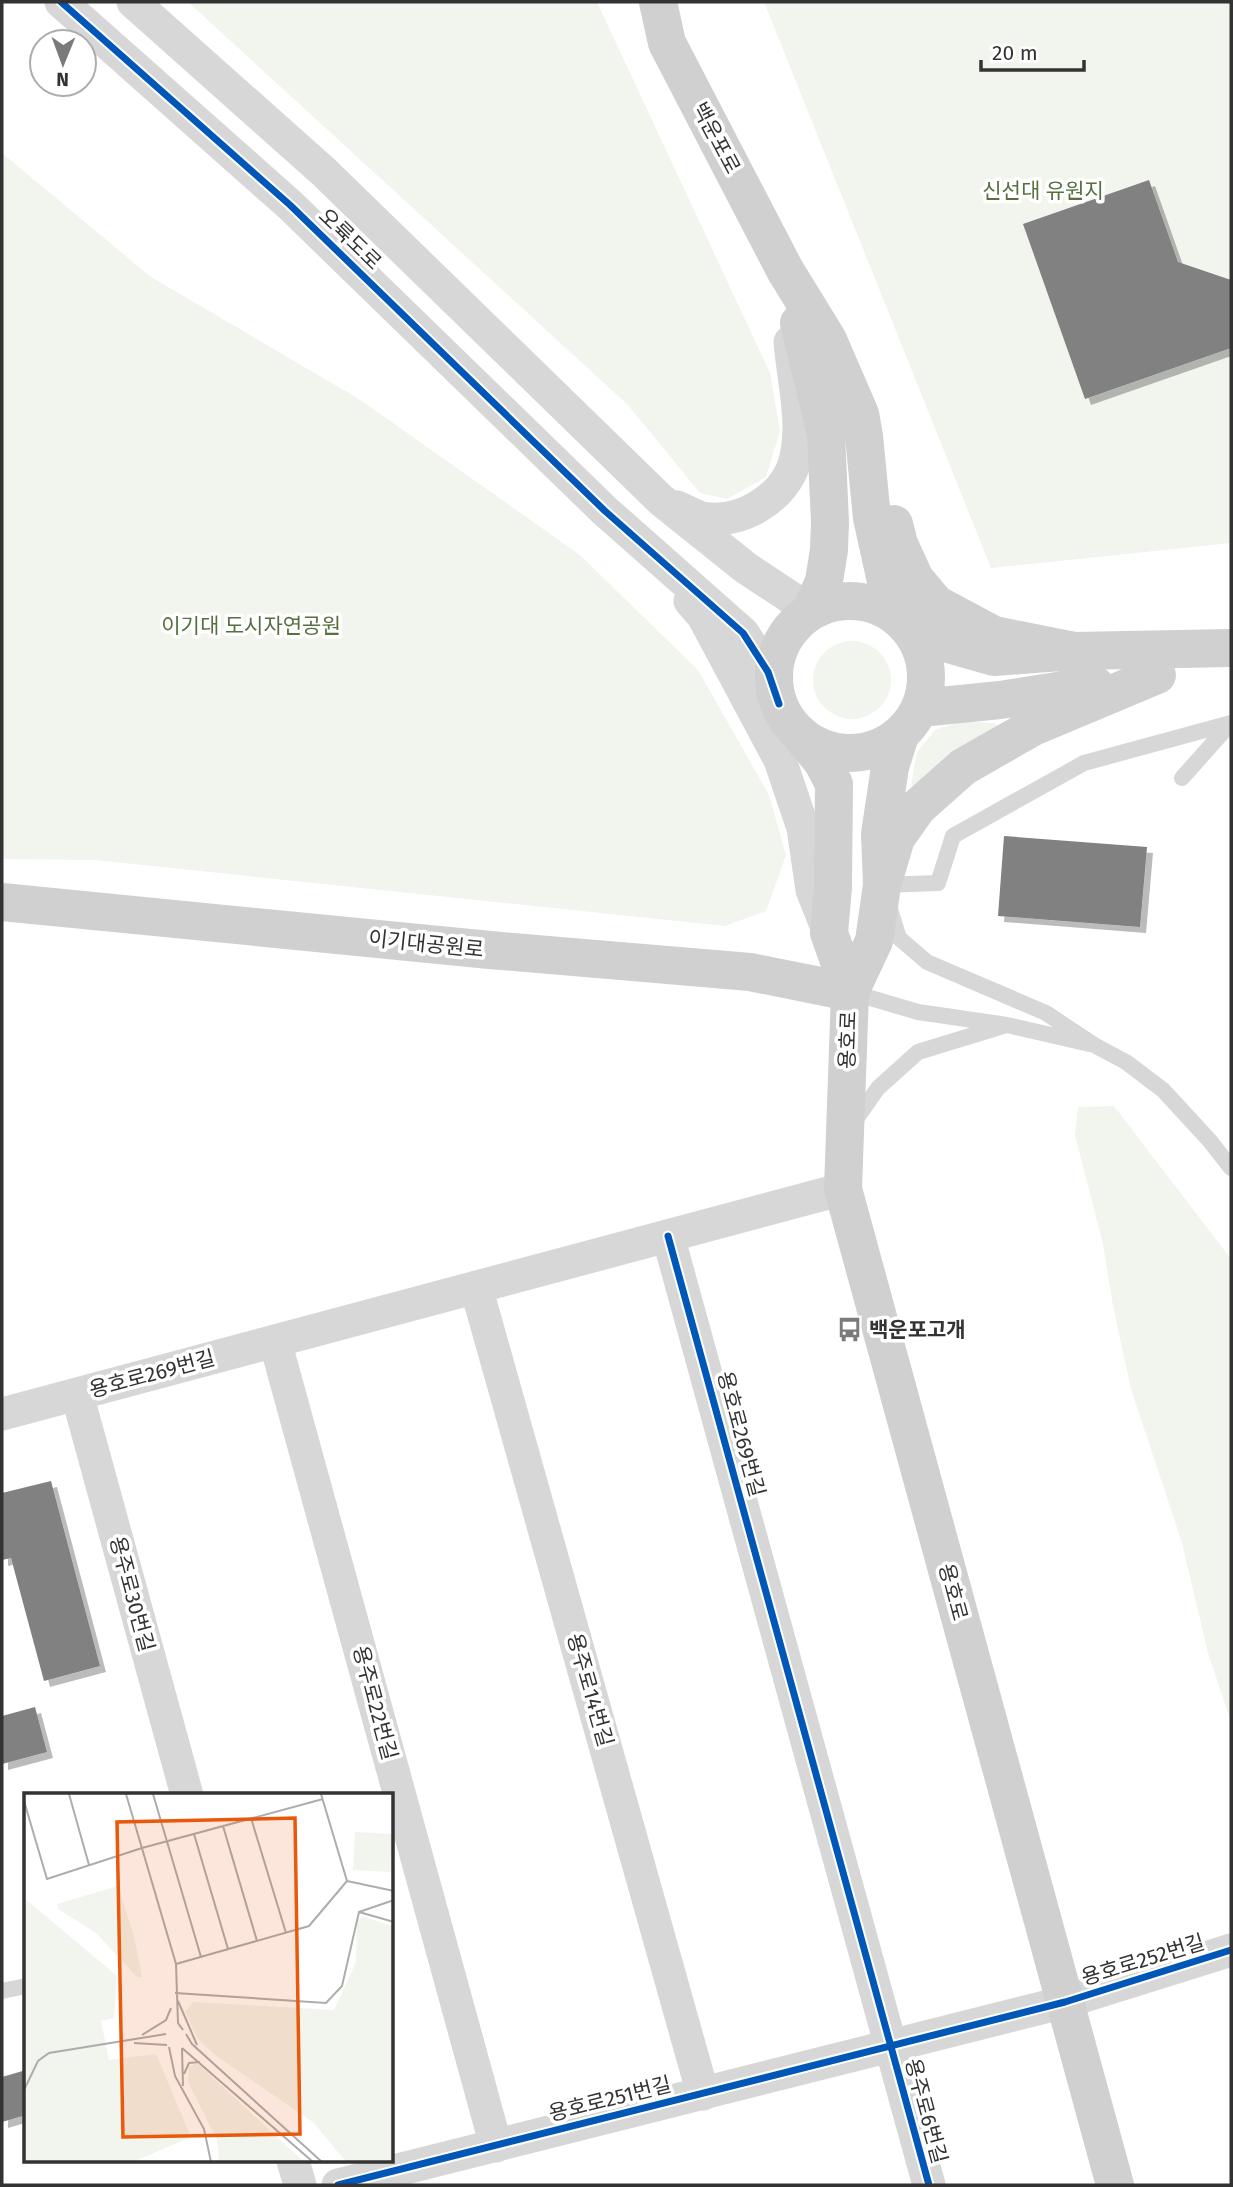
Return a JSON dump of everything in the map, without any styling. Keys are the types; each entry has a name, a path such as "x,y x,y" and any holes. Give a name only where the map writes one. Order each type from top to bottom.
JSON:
{"main road":[{"name":"백운포로","path":"658,2 667,43 785,270"},
{"path":"785,270 828,340 860,414 872,518 889,595 924,657 926,683 890,766 880,834 882,885"},
{"path":"785,270 814,376 826,434 829,550 824,581 811,611"},
{"path":"864,436 899,544 915,579 936,604 994,635 1074,652"},
{"path":"850,992 829,933 833,887 834,784 822,761 789,722 779,704 774,684 775,662 782,642 794,625 811,611 833,602 857,601 881,607 907,627 994,657 1231,648"},
{"path":"802,737 825,749 852,753 877,748 910,721 1000,700 1231,661"},
{"path":"850,992 874,941 882,885 896,838 918,807 963,767 1033,727 1157,675"},
{"name":"이기대공원로","path":"2,902 490,950 750,972 850,992"},
{"name":"용호로","path":"850,992 843,1189 1115,2185"}],"street":[{"name":"오륙도로","path":"61,2 290,205 638,540"},
{"name":"오륙도로","path":"133,2 324,172 649,489"},
{"path":"649,489 702,518 737,517 761,506 780,488 795,462 798,424 785,270"},
{"path":"649,489 746,568 811,611"},
{"path":"638,540 743,633 768,672 779,704"},
{"path":"638,540 704,616 780,760 803,828 812,890 829,933"},
{"name":"용호로269번길","path":"2,1414 843,1189"},
{"name":"용호로269번길","path":"668,1236 891,2046"},
{"name":"용주로14번길","path":"476,1287 703,2094"},
{"name":"용주로22번길","path":"275,1341 496,2146"},
{"name":"용주로30번길","path":"77,1394 186,1793"},
{"name":"용호로252번길","path":"1065,2002 1231,1950"},
{"name":"용호로251번길","path":"338,2185 398,2178 496,2146 1065,2002"},
{"name":"용주로6번길","path":"891,2046 929,2185"},
{"path":"293,2162 300,2185"}],"lane":[{"path":"1182,778 1231,723 1084,763 953,836 937,883 882,885 899,938 927,962 1046,1013 1094,1045 1126,1062 1163,1090 1210,1140 1231,1168"},
{"path":"850,992 918,1012 1007,1025 1094,1045"},
{"path":"845,1135 878,1088 918,1052 1007,1025"},
{"path":"2,1991 24,1986"}],"green space":[{"path":"188,2 597,2 770,373 780,431 766,477 727,499 700,493 628,405"},
{"name":"신선대 유원지","path":"764,2 1231,2 1231,543 991,568"},
{"name":"이기대 도시자연공원","path":"2,153 151,277 359,399 580,555 698,670 769,795 786,855 766,911 725,926 95,860 2,859"},
{"path":"844,641 860,641 874,647 885,658 891,672 891,688 885,702 874,713 860,719 844,719 830,713 819,702 813,688 813,672 819,658 830,647"},
{"path":"962,721 995,723 1000,733 919,791 911,786 917,752 935,730"},
{"path":"1114,1106 1231,1259 1231,1722 1208,1653 1182,1543 1131,1389 1103,1244 1075,1135 1078,1107"}],"building":[{"path":"1149,180 1178,262 1231,280 1231,348 1085,399 1023,224"},
{"path":"1004,836 1147,847 1140,927 998,916"},
{"path":"51,1481 100,1666 44,1681 11,1558 2,1560 2,1493"},
{"path":"35,1707 47,1752 2,1764 2,1716"},
{"path":"24,2071 24,2116 2,2122 2,2077"}],"cycle path":[{"path":"61,2 290,205 605,511 743,633 768,672 779,704"},
{"path":"668,1236 929,2185"},
{"path":"338,2185 1065,2002 1231,1950"}],"place":[{"name":"백운포고개","path":"849,1330"}]}
